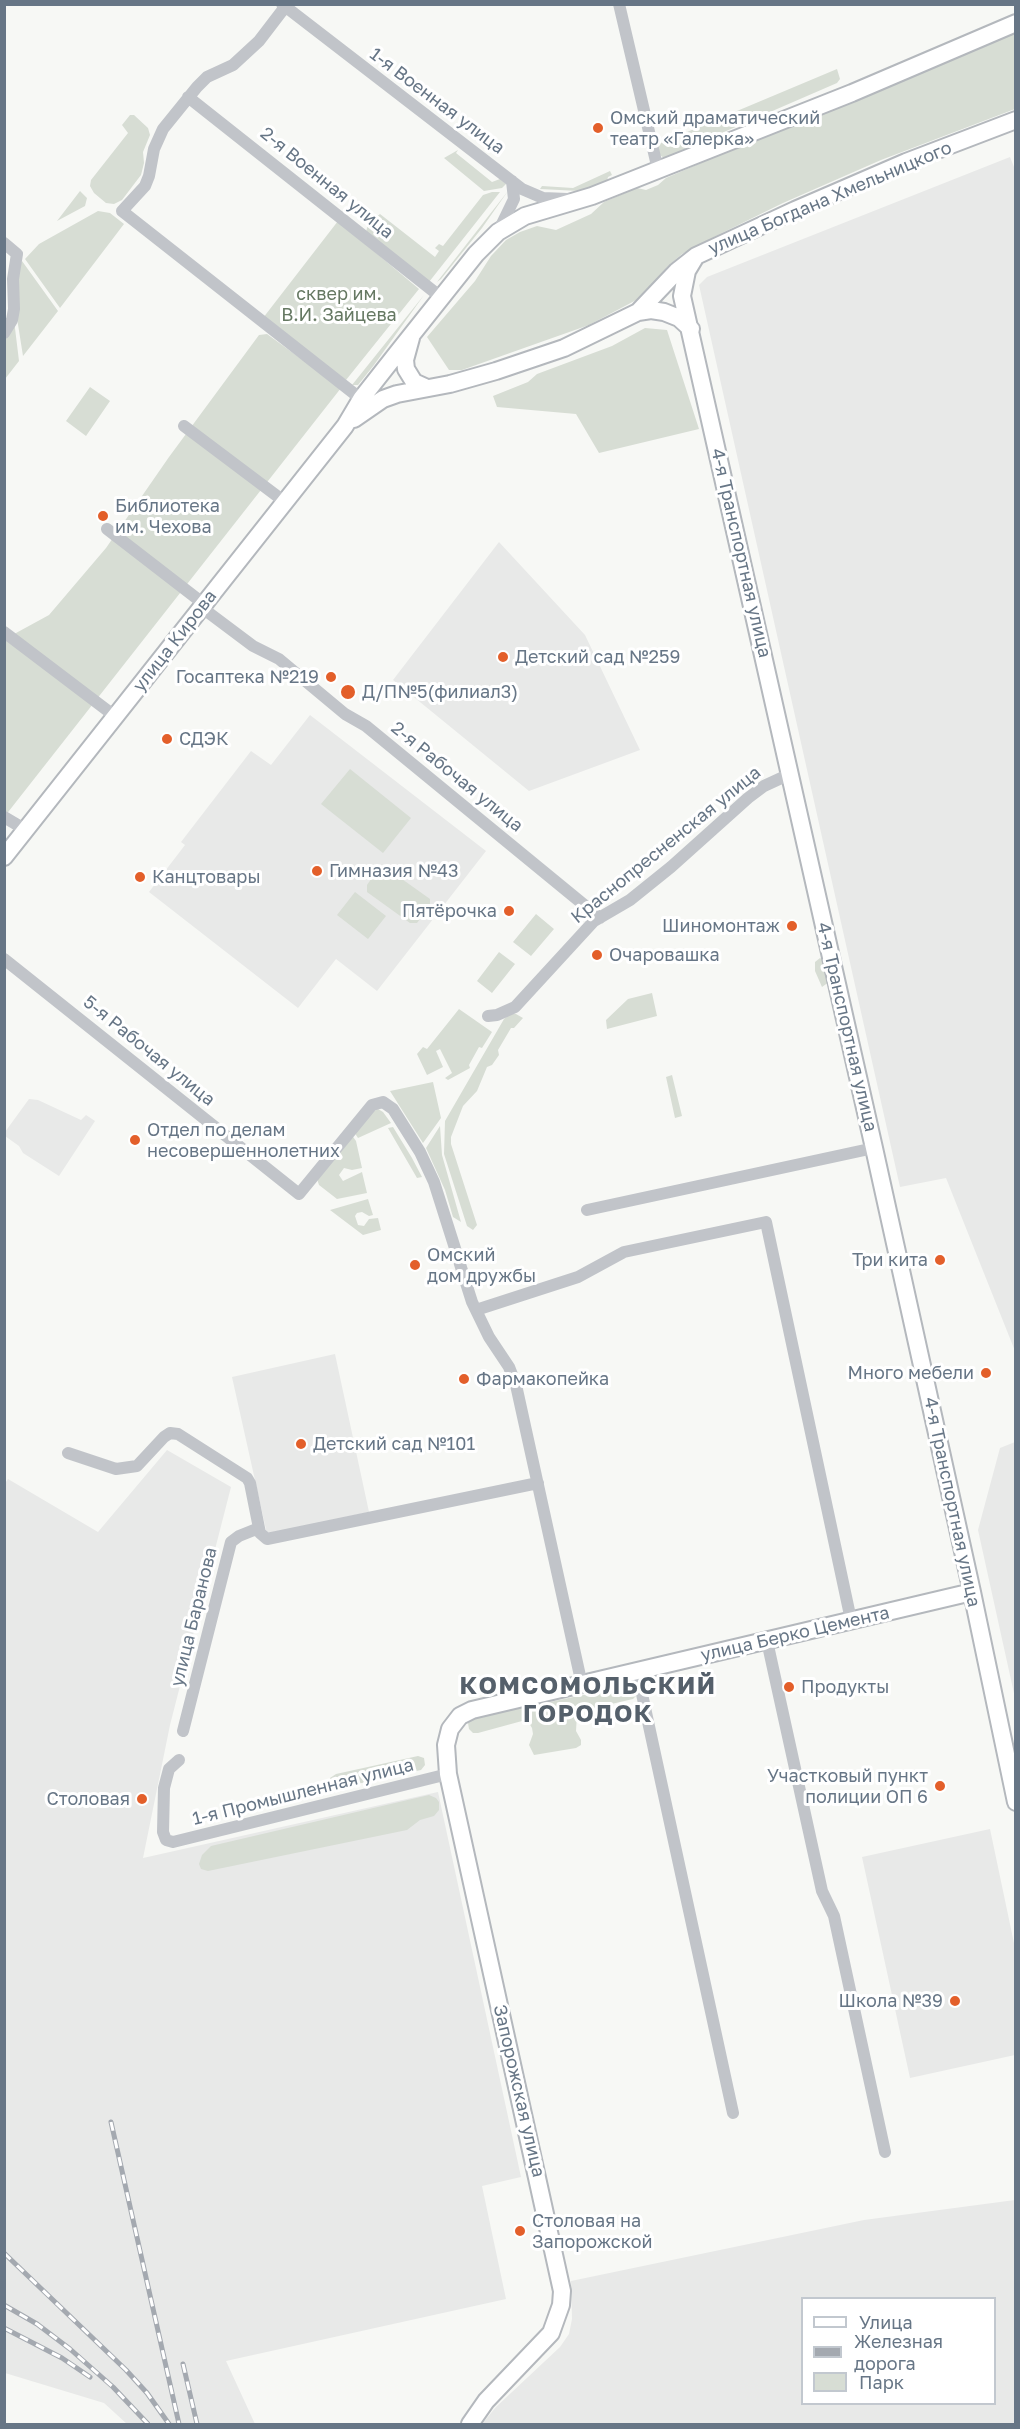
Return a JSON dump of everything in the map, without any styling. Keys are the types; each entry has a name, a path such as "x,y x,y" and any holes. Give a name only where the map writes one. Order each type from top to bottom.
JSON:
{"main road":[{"path":"426,387 414,382 406,369 405,360 411,335 476,254 498,232 525,216 581,200 658,170 852,93 1016,22"},
{"name":"улица Богдана Хмельницкого","path":"426,387 450,384 496,372 564,348 638,312 677,271 696,256 906,162 1016,120"},
{"name":"4-я Транспортная улица","path":"696,256 682,285 682,296 874,1148 1016,1802"},
{"path":"638,312 651,310 664,312 679,318 691,329"},
{"name":"улица Кирова","path":"4,857 346,425 361,399 411,335"},
{"name":"улица Кирова","path":"346,425 383,399 426,387"},
{"name":"улица Берко Цемента","path":"450,1729 460,1716 472,1710 972,1592"},
{"name":"Запорожская улица","path":"450,1729 446,1744 448,1774 562,2291 561,2306 551,2333 486,2401 470,2424"}],"street":[{"path":"619,4 658,170"},
{"path":"283,6 259,41 233,65 207,77 188,97 163,129 154,149 145,186 122,211 361,399"},
{"name":"1-я Военная улица","path":"283,6 513,181 537,196 557,200 581,200"},
{"name":"2-я Военная улица","path":"188,97 442,298"},
{"path":"498,232 514,199 513,181"},
{"path":"4,243 17,254 13,279 14,309 12,320 4,333"},
{"path":"184,426 285,502"},
{"name":"2-я Рабочая улица","path":"107,529 253,646 279,659 345,714 366,726 600,918"},
{"path":"4,632 116,717"},
{"name":"Краснопресненская улица","path":"488,1016 497,1015 515,1007 594,921 630,900 764,786 790,774"},
{"path":"4,817 26,830"},
{"name":"5-я Рабочая улица","path":"4,959 299,1194 372,1105 383,1102 393,1109 420,1152 434,1182 476,1310"},
{"path":"587,1210 874,1148"},
{"path":"582,1685 516,1385 508,1366 489,1337 476,1310 578,1277 624,1252 766,1222 851,1620"},
{"path":"68,1453 116,1469 137,1466 164,1437 170,1433 178,1434 247,1478 259,1528 263,1537 267,1539 538,1483"},
{"name":"улица Баранова","path":"183,1731 231,1542 259,1528"},
{"path":"767,1641 822,1892 834,1916 885,2152"},
{"path":"637,1671 734,2113"},
{"name":"1-я Промышленная улица","path":"178,1760 170,1769 164,1788 162,1823 166,1840 173,1842 448,1774"}],"shaded area":[{"path":"1010,157 1016,172 1015,1351 946,1178 900,1187 699,285 707,277"},
{"name":"Детский сад №259","path":"499,542 585,635 640,750 529,791 393,680"},
{"name":"Гимназия №43","path":"310,715 486,851 377,991 336,959 298,1008 149,892 185,845 181,842 251,751 271,765"},
{"path":"29,1099 38,1100 81,1120 86,1115 95,1121 59,1176 23,1153 19,1146 5,1136 5,1132"},
{"name":"Детский сад №101","path":"335,1354 369,1512 267,1534 232,1377"},
{"path":"1015,1442 1015,1698 978,1530 1000,1448"},
{"path":"167,1450 231,1487 170,1725 143,1858 438,1792 521,2177 482,2186 506,2299 226,2361 255,2424 127,2424 104,2403 5,2373 4,1485 8,1479 98,1532"},
{"name":"Школа №39","path":"990,1829 1015,1948 1015,2055 910,2078 862,1857"},
{"path":"1015,2200 1015,2424 482,2424 496,2407 560,2347 569,2334 572,2319 571,2281 864,2220"}],"green space":[{"path":"1015,28 1015,109 881,160 783,203 720,234 682,254 667,267 642,297 589,325 462,370 449,370 427,337 475,281 491,256 506,240 520,232 537,226 556,230 591,214 604,202 637,188 646,190 658,185 666,178"},
{"path":"837,69 840,79 837,83 664,158 657,153 656,145"},
{"path":"130,115 134,115 148,128 150,135 143,152 144,163 141,175 122,200 114,204 106,203 94,193 90,186 91,180 128,133 122,125"},
{"path":"458,150 456,153 492,182 500,179 506,184 502,188 484,191 444,158"},
{"path":"610,171 612,175 607,181 579,191 540,189 542,186 573,188"},
{"path":"80,191 87,198 85,206 57,221"},
{"path":"508,191 482,228 437,282"},
{"path":"500,192 429,282 366,232 368,224 380,214 435,257 439,251 435,248 439,244 443,246 483,195"},
{"path":"98,211 110,213 124,224 60,308 25,259 39,244"},
{"name":"сквер им. В.И. Зайцева","path":"338,221 419,289 346,380 263,318"},
{"path":"22,261 58,311 23,356 16,312 18,269"},
{"path":"424,295 358,385 352,385"},
{"path":"14,320 19,361 5,379 4,338"},
{"path":"645,328 667,330 699,429 599,453 576,414 497,407 493,396 528,382 537,374 612,346"},
{"path":"267,334 341,388 5,816 5,639 49,615 106,548 169,457 259,335"},
{"path":"90,387 110,401 86,436 66,421"},
{"path":"350,769 411,818 383,853 321,804"},
{"path":"385,867 430,899 430,906 417,923 410,923 367,892 367,885 378,869"},
{"path":"355,892 386,916 368,939 337,915"},
{"path":"536,914 554,929 531,956 513,942"},
{"path":"499,952 515,964 492,993 477,981"},
{"path":"820,958 825,961 829,982 822,987 815,971 815,962"},
{"path":"652,993 657,1016 607,1029 606,1020 628,999"},
{"path":"459,1009 492,1032 482,1048 479,1047 469,1065 470,1068 448,1080 445,1078 452,1073 440,1049 436,1051 443,1067 427,1075 417,1054 423,1047 427,1049"},
{"path":"510,1014 523,1018 514,1028 511,1028 498,1050 499,1055 492,1065 487,1067 477,1091 463,1106 451,1137 451,1144 477,1225 473,1230 467,1226 444,1154 445,1121 504,1019"},
{"path":"672,1075 682,1116 675,1118 666,1077"},
{"path":"433,1082 441,1118 423,1143 390,1091"},
{"path":"378,1109 391,1123 358,1138 354,1132 371,1112"},
{"path":"440,1126 442,1155 461,1222 453,1217 445,1190 426,1148"},
{"path":"393,1127 422,1177 417,1178 388,1128"},
{"path":"351,1134 356,1141 362,1168 352,1170 344,1168 339,1175 343,1181 362,1172 367,1193 337,1199 319,1185 317,1179"},
{"path":"368,1199 373,1215 357,1213 355,1216 358,1225 364,1226 369,1219 378,1218 381,1230 363,1235 330,1210"},
{"path":"626,1686 633,1687 636,1691 637,1695 633,1699 581,1711 577,1714 576,1731 581,1745 576,1748 534,1755 529,1745 533,1734 532,1728 529,1723 522,1721 478,1733 473,1733 469,1729 468,1723 473,1718"},
{"path":"418,1756 424,1758 425,1765 421,1770 339,1788 332,1786 330,1778 336,1774"},
{"path":"429,1795 439,1802 439,1810 434,1816 420,1820 407,1830 208,1871 201,1869 199,1864 202,1855 211,1846"}],"railway":[{"path":"111,2122 179,2424"},
{"path":"4,2253 126,2370 147,2393 169,2424"},
{"path":"4,2305 37,2324 70,2349 113,2387 148,2424"},
{"path":"4,2328 62,2358 90,2377"},
{"path":"183,2364 197,2424"}],"place":[{"name":"Омский драматический театр «Галерка»","path":"598,128"},
{"name":"Библиотека им. Чехова","path":"103,516"},
{"name":"Детский сад №259","path":"503,657"},
{"name":"Госаптека №219","path":"331,677"},
{"name":"Д/П№5(филиал3)","path":"348,692"},
{"name":"СДЭК","path":"167,739"},
{"name":"Гимназия №43","path":"317,871"},
{"name":"Канцтовары","path":"140,877"},
{"name":"Пятёрочка","path":"509,911"},
{"name":"Шиномонтаж","path":"792,926"},
{"name":"Очаровашка","path":"597,955"},
{"name":"Отдел по делам несовершеннолетних","path":"135,1140"},
{"name":"Три кита","path":"940,1260"},
{"name":"Омский дом дружбы","path":"415,1265"},
{"name":"Много мебели","path":"986,1373"},
{"name":"Фармакопейка","path":"464,1379"},
{"name":"Детский сад №101","path":"301,1444"},
{"name":"Продукты","path":"789,1687"},
{"name":"Участковый пункт полиции ОП 6","path":"940,1786"},
{"name":"Столовая","path":"142,1799"},
{"name":"Школа №39","path":"955,2001"},
{"name":"Столовая на Запорожской","path":"520,2231"}],"district":[{"name":"КОМСОМОЛЬСКИЙ ГОРОДОК","path":"588,1700"}]}
